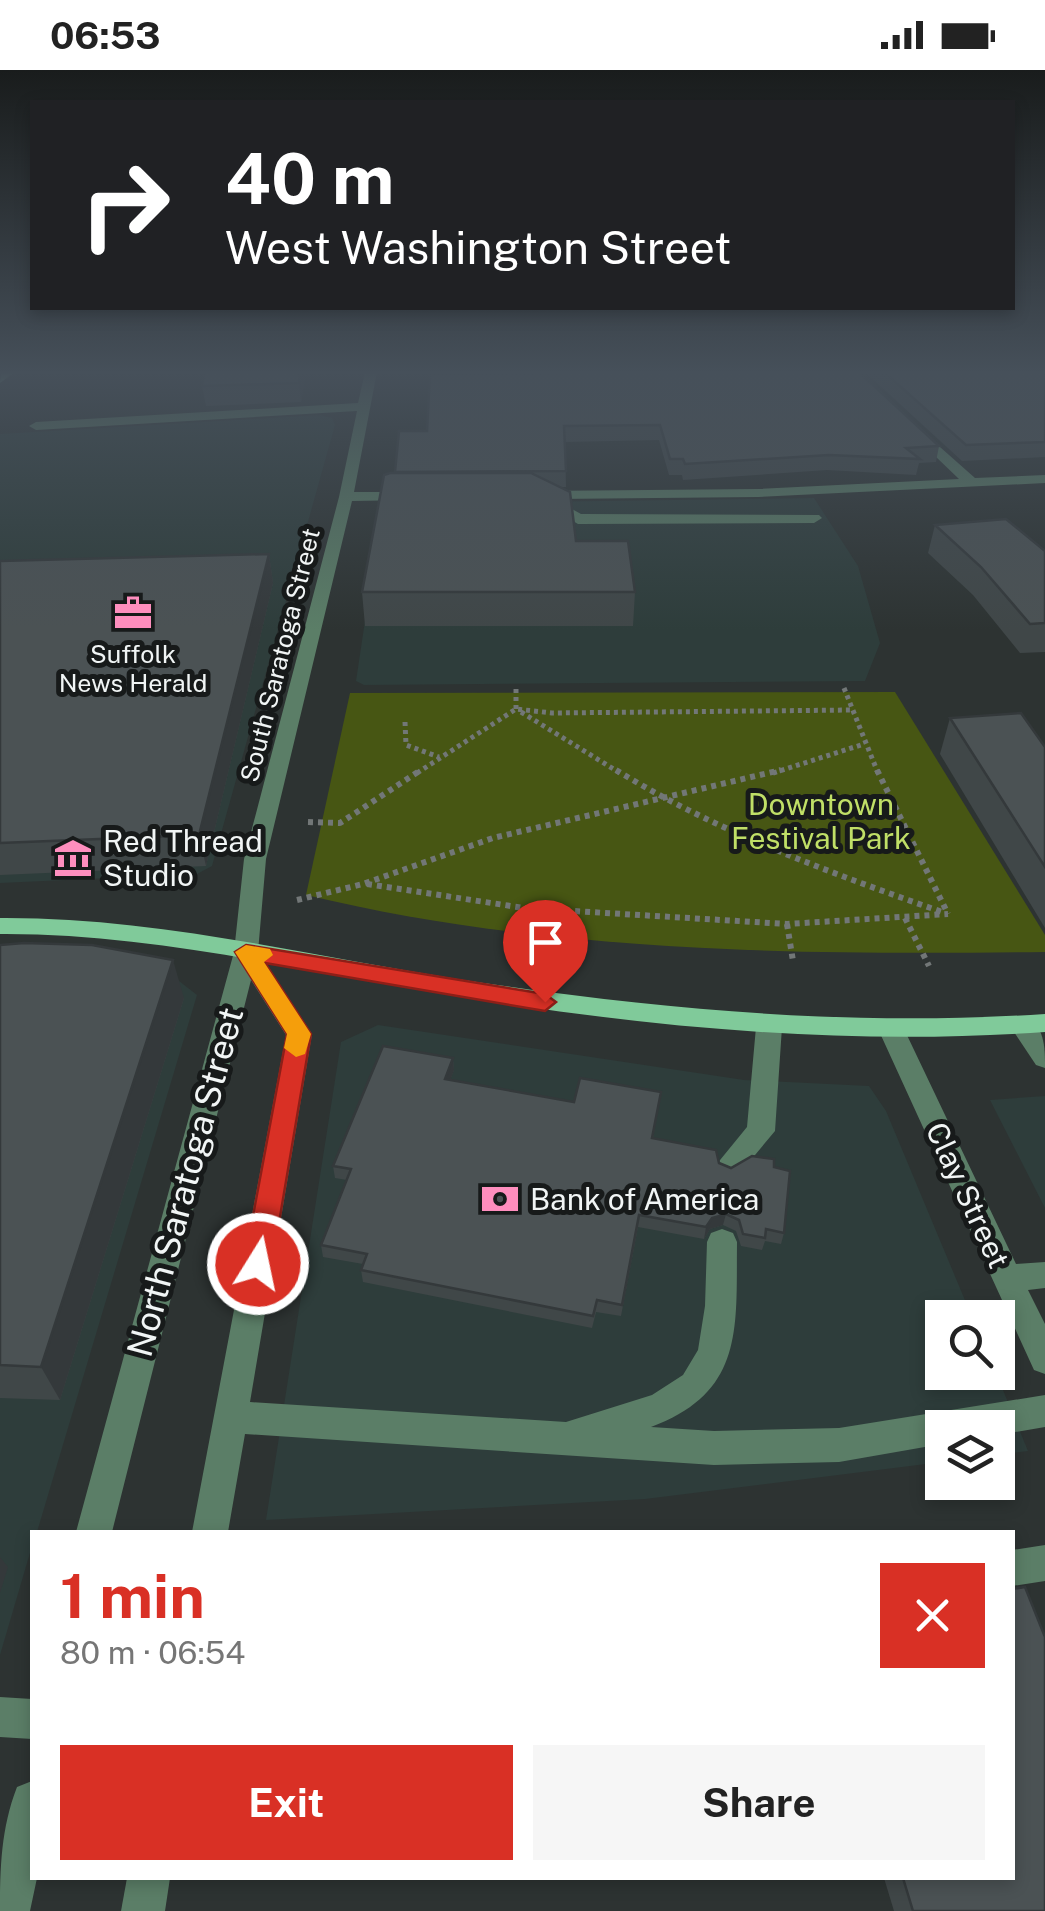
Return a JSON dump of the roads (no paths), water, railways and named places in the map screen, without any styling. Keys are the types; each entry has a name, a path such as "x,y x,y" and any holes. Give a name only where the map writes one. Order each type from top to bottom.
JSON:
{"main road":[{"path":"0,926 112,930 582,1009 769,1027 892,1031 1034,1024"}],"street":[{"name":"South Saratoga Street","path":"246,952 255,859 353,458"},
{"path":"945,458 972,483"},
{"path":"516,495 758,493 1045,479"},
{"path":"534,495 578,519 814,518"},
{"path":"346,497 421,496"},
{"name":"North Saratoga Street","path":"210,1530 299,1034 246,952"},
{"name":"North Saratoga Street","path":"95,1530 246,952"},
{"path":"1034,1024 1045,1058"},
{"path":"730,1165 761,1131 769,1027"},
{"name":"Clay Street","path":"892,1031 1045,1359"},
{"path":"568,1438 680,1398 709,1369 718,1320 722,1242"},
{"path":"1007,1278 1045,1275"},
{"path":"1015,1416 1045,1411"},
{"path":"231,1417 714,1448 839,1445 925,1431"},
{"path":"1015,1568 1045,1563"},
{"path":"0,1717 30,1719"},
{"path":"8,1911 30,1811"},
{"path":"143,1911 149,1880"}],"place":[{"name":"Suffolk News Herald","path":"133,613"},
{"name":"Red Thread Studio","path":"73,858"},
{"name":"Bank of America","path":"500,1199"}],"park label":[{"name":"Downtown Festival Park","path":"821,821"}]}
